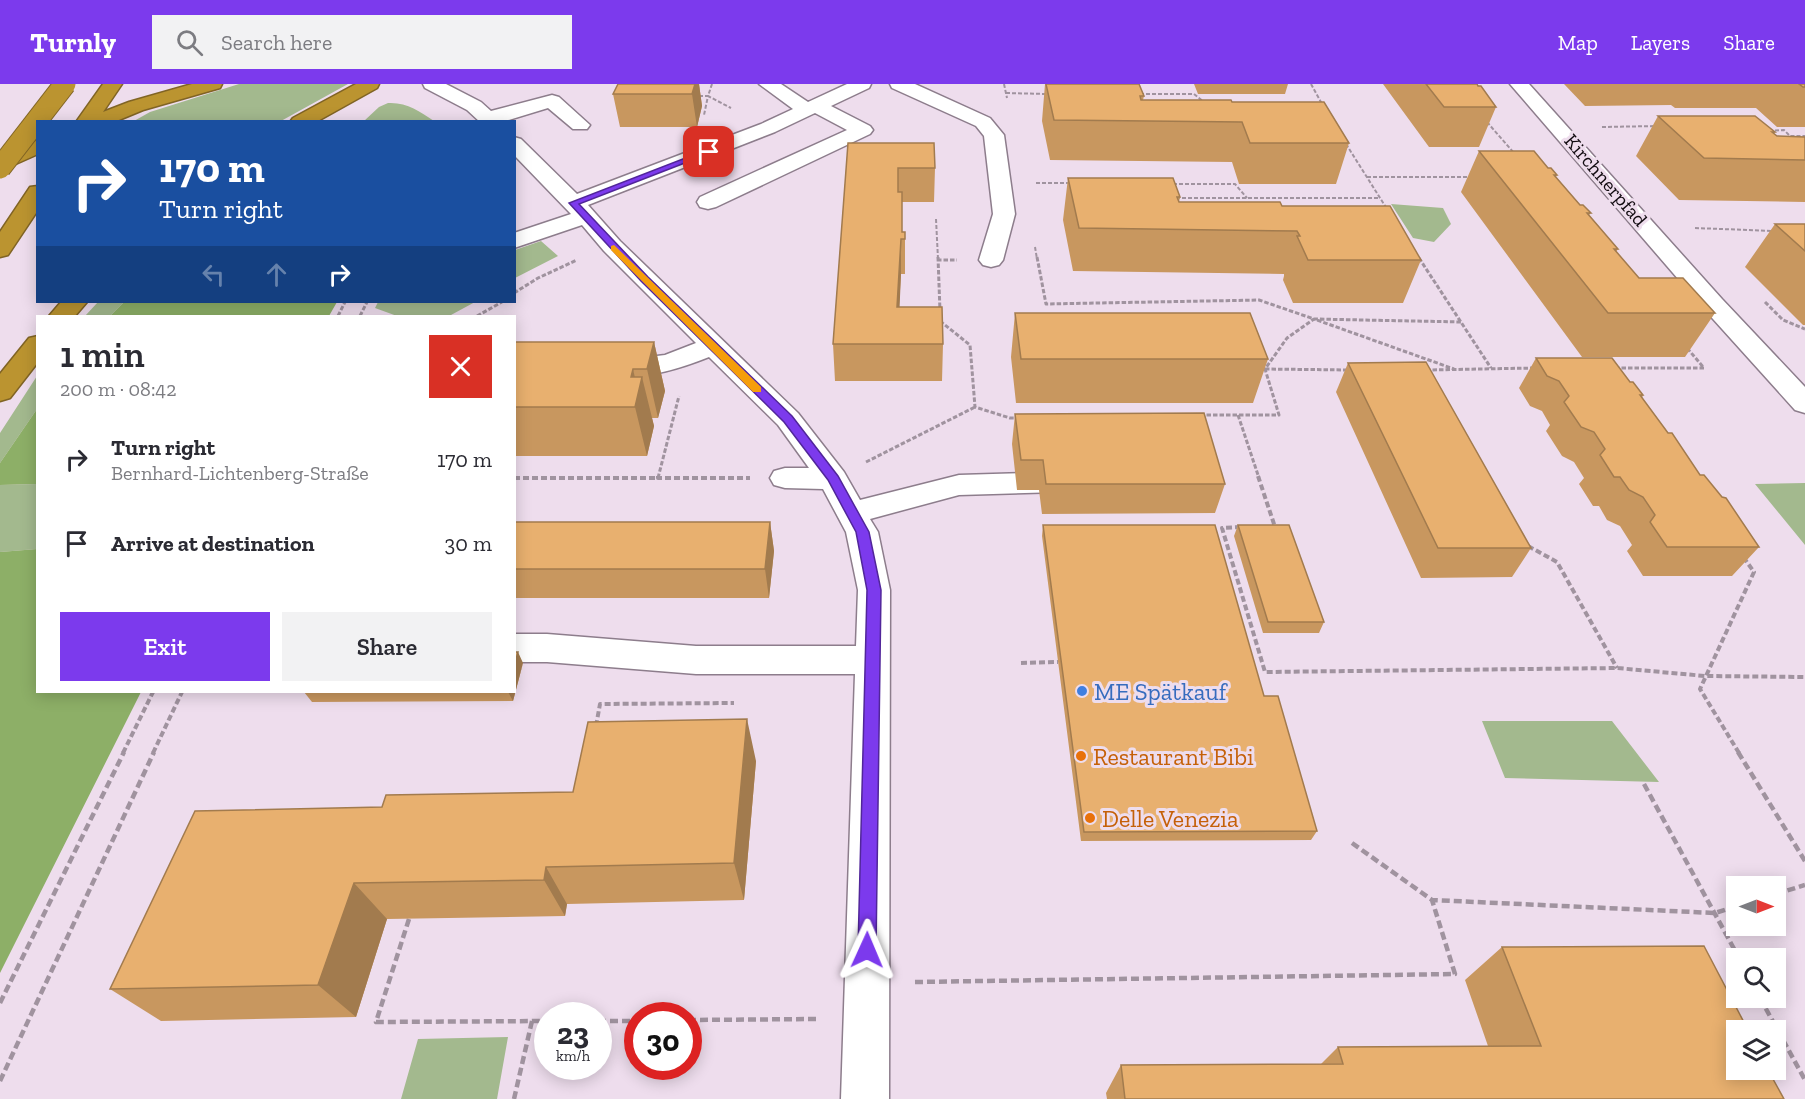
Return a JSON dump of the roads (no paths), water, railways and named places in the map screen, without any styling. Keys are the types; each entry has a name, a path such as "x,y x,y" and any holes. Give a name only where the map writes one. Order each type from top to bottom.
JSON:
{"highway":[{"path":"37,120 65,84"},
{"path":"87,120 112,84"},
{"path":"100,120 136,106 213,84"},
{"path":"304,120 370,84"},
{"path":"0,167 36,121"},
{"path":"0,167 36,147"},
{"path":"0,250 36,195"},
{"path":"62,315 74,303"},
{"path":"0,392 36,347"}],"street":[{"path":"432,84 474,106 490,120 553,92 580,125"},
{"path":"708,202 870,127 812,108 768,84"},
{"path":"516,240 580,209 768,128 862,84"},
{"path":"900,84 983,122 994,135 1004,214 991,260"},
{"name":"Kirchnerpfad","path":"1519,84 1690,279 1805,404"},
{"path":"516,145 580,209 612,246 788,419 833,478 862,532 874,590 865,1099"},
{"path":"614,368 660,366 681,360 712,346"},
{"path":"785,478 833,478"},
{"path":"852,513 959,485 1087,482"},
{"path":"516,648 547,648 696,660 873,660"}],"place":[{"name":"ME Spätkauf","path":"1082,691"},
{"name":"Restaurant Bibi","path":"1081,756"},
{"name":"Delle Venezia","path":"1090,818"}]}
